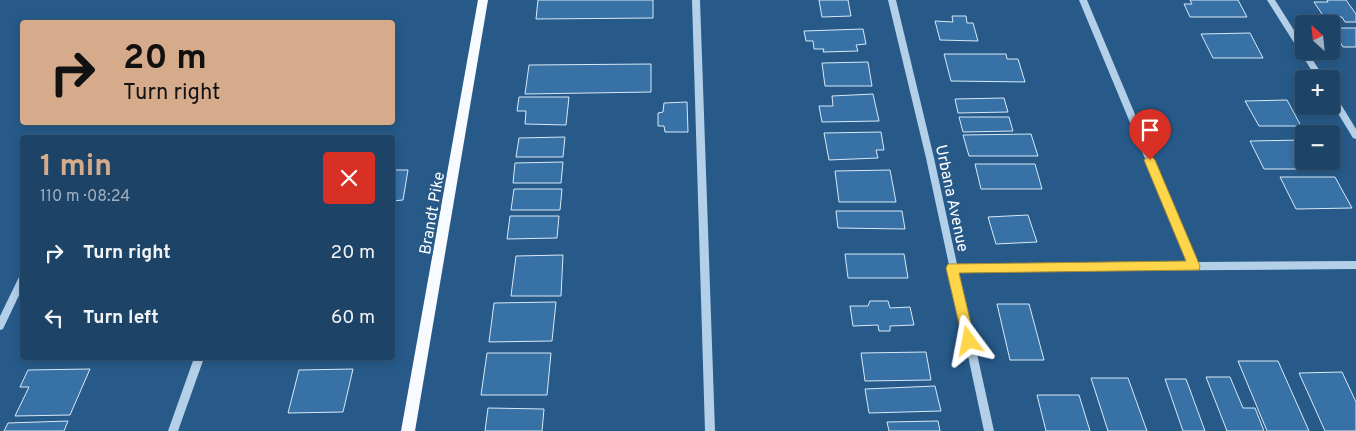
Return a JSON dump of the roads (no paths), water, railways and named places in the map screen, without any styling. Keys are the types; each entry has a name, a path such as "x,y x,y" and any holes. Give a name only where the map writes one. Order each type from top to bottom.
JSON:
{"main road":[{"name":"Brandt Pike","path":"408,431 484,0"}],"street":[{"path":"696,0 710,431"},
{"name":"Urbana Avenue","path":"892,0 930,158 952,268 989,431"},
{"path":"1082,0 1194,266"},
{"path":"1271,0 1315,70"},
{"path":"1340,110 1356,136"},
{"path":"952,268 1356,265"},
{"path":"0,326 20,284"},
{"path":"173,431 198,360"}]}
